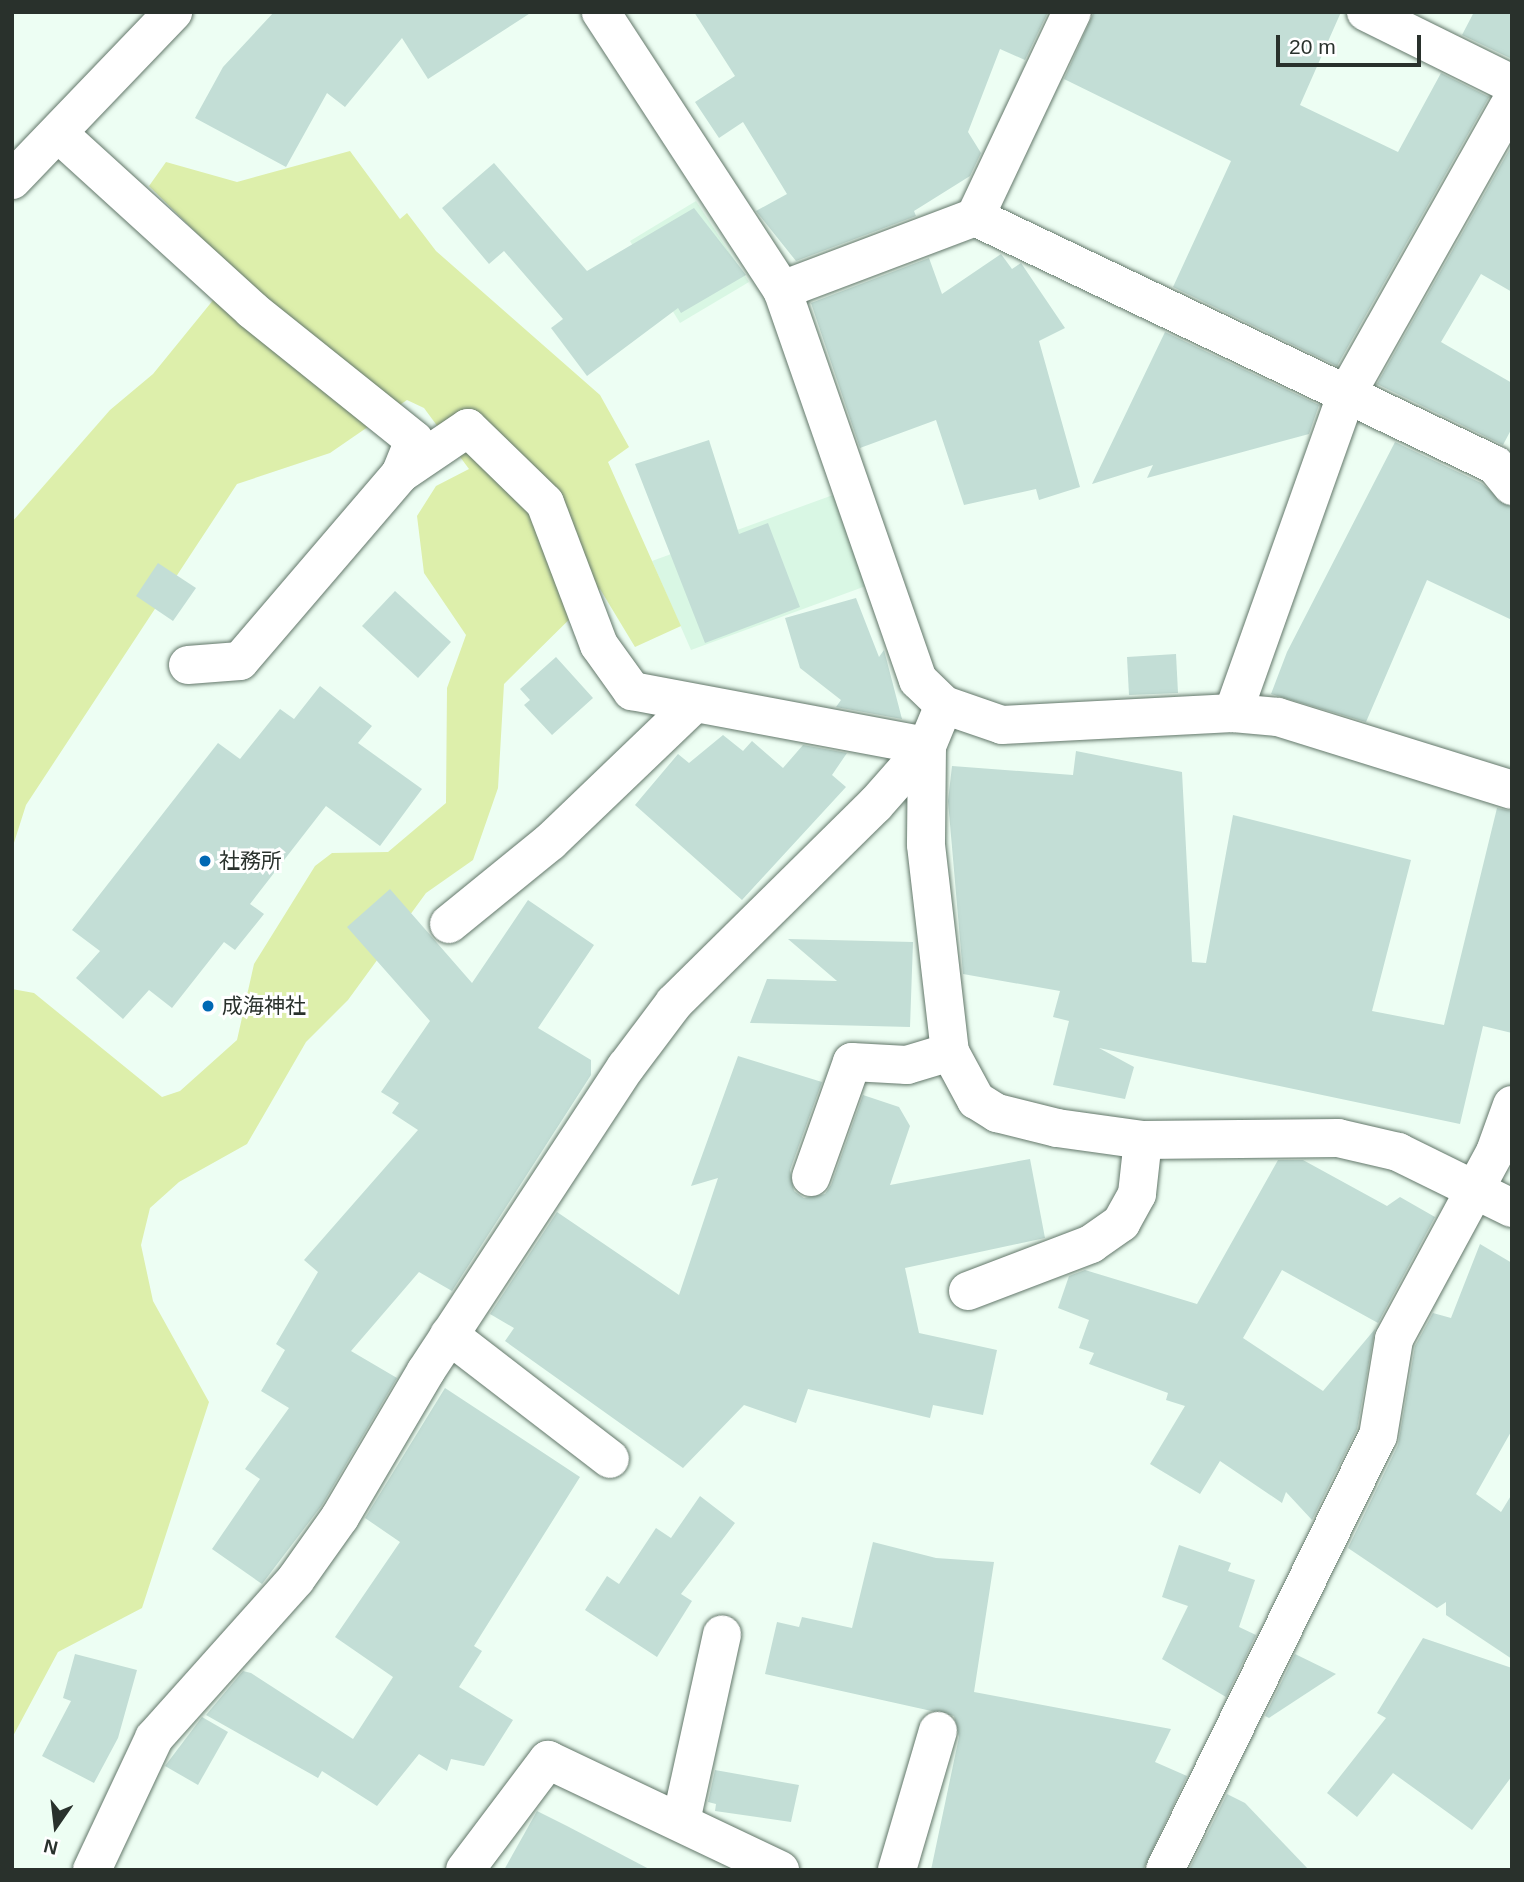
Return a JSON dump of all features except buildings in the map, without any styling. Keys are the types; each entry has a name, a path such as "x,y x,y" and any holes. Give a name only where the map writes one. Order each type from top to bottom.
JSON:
{"street":[{"path":"12,180 60,135 173,12"},
{"path":"601,12 782,290 918,680 944,705 1002,725 1233,713 1278,717 1512,790"},
{"path":"782,290 975,217 1072,12"},
{"path":"1366,12 1512,84"},
{"path":"1233,713 1346,395 1512,100"},
{"path":"60,135 251,310 414,440 400,474"},
{"path":"975,217 1495,465 1512,486"},
{"path":"188,664 240,661 400,474 468,428 545,503 599,645 632,691 692,706 927,746"},
{"path":"944,705 927,746 926,845 950,1052 976,1100 997,1113 1143,1140 1338,1138 1398,1152 1475,1186 1512,1208"},
{"path":"449,924 550,842 692,706"},
{"path":"91,1869 154,1738 296,1579 449,1335 674,1003 927,746"},
{"path":"811,1177 852,1062 907,1065 950,1052"},
{"path":"1165,1870 1378,1436 1394,1339 1475,1186 1512,1105"},
{"path":"968,1291 1091,1244 1121,1223 1137,1194 1143,1140"},
{"path":"449,1335 610,1459"},
{"path":"681,1821 722,1634"},
{"path":"897,1870 938,1731"},
{"path":"465,1870 548,1760 780,1870"}],"shaded area":[{"path":"696,201 749,282 680,323 630,241"},
{"path":"833,495 866,586 691,650 652,561"}],"green space":[{"path":"350,151 400,219 407,213 436,251 600,395 629,447 608,462 681,626 635,647 600,589 504,684 498,788 473,860 426,893 348,1000 306,1042 247,1144 179,1182 150,1208 141,1245 153,1301 209,1402 142,1608 58,1652 12,1738 12,989 34,993 162,1097 180,1091 237,1040 254,964 315,866 332,853 388,852 446,803 447,688 466,635 424,573 417,516 436,486 469,469 424,408 407,400 330,453 237,484 26,805 12,849 12,522 110,410 153,374 236,272 149,186 166,162 237,182"}],"place":[{"name":"社務所","path":"205,861"},
{"name":"成海神社","path":"208,1006"}]}
